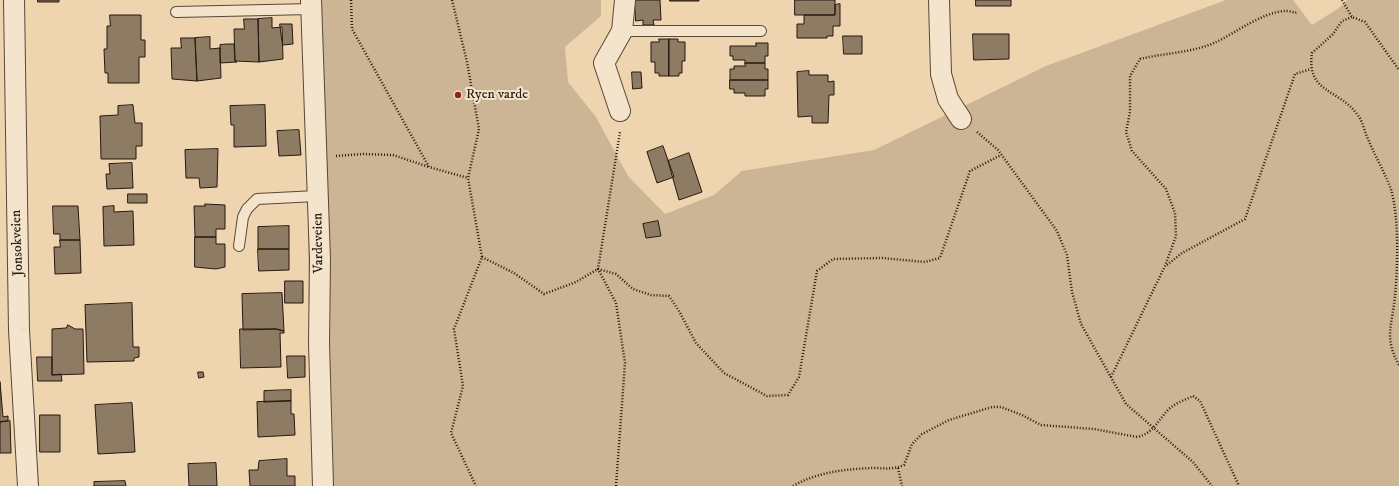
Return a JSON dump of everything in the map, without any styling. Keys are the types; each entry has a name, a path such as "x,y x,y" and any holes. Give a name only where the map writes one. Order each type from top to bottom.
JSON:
{"street":[{"name":"Jonsokveien","path":"14,0 19,330 28,486"},
{"path":"620,111 604,63 622,31 625,0"},
{"path":"939,0 941,74 948,99 962,119"},
{"name":"Vardeveien","path":"312,4 320,260 319,343 323,486"}],"lane":[{"path":"176,12 312,4"},
{"path":"622,31 761,31"},
{"path":"239,246 243,217 246,209 257,199 318,196"}],"path":[{"path":"351,0 352,29 429,167"},
{"path":"452,0 467,62 479,129 468,178 482,256 454,329 463,386 451,433 476,486"},
{"path":"1342,0 1352,17 1365,22 1399,70"},
{"path":"1111,377 1165,266 1176,236 1175,214 1166,189 1132,151 1126,132 1130,112 1130,76 1140,59 1180,52 1213,43 1271,13 1285,11 1295,13 1298,12"},
{"path":"1352,17 1342,21 1333,34 1312,53 1311,69 1315,80 1322,87 1357,114 1391,190 1395,205 1397,241 1395,294 1389,331 1393,355 1399,365"},
{"path":"1165,266 1182,253 1245,219 1295,74 1311,69"},
{"path":"616,486 620,451 622,394 625,364 616,304 598,269 621,129 620,111"},
{"path":"962,119 1001,154 1057,232 1067,255 1072,292 1081,324 1126,404 1193,462 1212,486"},
{"path":"316,156 362,154 393,155 468,178"},
{"path":"482,256 514,274 544,294 576,282 598,269 616,274 633,289 651,295 669,296 680,311 696,343 724,373 767,396 788,395 799,377 817,271 833,259 882,258 925,262 940,258 970,171 1001,154"},
{"path":"793,486 821,474 875,468 898,468 904,466 912,444 922,434 949,420 992,407 1001,406 1041,425 1094,429 1144,436 1153,428 1168,409 1193,396 1200,401 1239,486"},
{"path":"898,468 902,486"}],"shaded area":[{"path":"306,0 601,0 601,16 565,47 568,82 596,117 628,176 665,214 714,195 742,171 874,150 1046,66 1226,0 1293,0 1312,25 1339,8 1347,0 1399,0 1399,486 312,486"}],"building":[{"path":"38,0 59,0 59,2 38,2"},
{"path":"635,0 660,0 661,20 653,20 654,25 643,25 643,20 636,21"},
{"path":"699,0 699,1 670,1"},
{"path":"795,0 835,0 835,15 795,15"},
{"path":"976,0 1011,0 1011,6 976,6"},
{"path":"840,4 840,26 833,26 833,36 827,36 827,38 797,38 797,24 804,24 804,15 835,15 835,5"},
{"path":"110,15 141,15 141,40 145,40 145,57 139,57 139,83 108,83 108,73 105,73 104,49 107,49 107,26 110,26"},
{"path":"272,18 272,28 282,27 283,59 259,62 258,19"},
{"path":"244,19 258,19 259,62 235,61 234,29 244,29"},
{"path":"280,24 292,24 293,44 283,45"},
{"path":"973,34 1009,34 1009,59 974,60"},
{"path":"843,36 862,36 862,54 844,54"},
{"path":"210,37 210,49 220,48 221,78 197,81 195,38"},
{"path":"181,38 195,38 197,81 172,79 171,48 181,48"},
{"path":"659,39 669,39 669,76 659,76 659,73 655,73 655,62 651,62 651,42 659,42"},
{"path":"669,39 678,39 678,42 685,42 685,61 682,61 682,73 679,73 679,76 669,76"},
{"path":"756,43 768,43 768,56 765,56 765,63 745,63 745,60 733,60 733,56 730,56 730,46 756,46"},
{"path":"234,44 235,61 237,62 220,63 220,45"},
{"path":"745,63 765,63 765,69 768,69 768,80 730,80 730,69 734,69 734,66 745,66"},
{"path":"809,71 809,75 828,75 828,82 834,81 834,95 829,95 828,123 812,123 812,116 798,117 797,72"},
{"path":"632,72 641,72 642,88 633,89"},
{"path":"730,80 768,80 768,89 765,89 765,96 745,96 745,93 734,93 734,89 730,89"},
{"path":"133,105 135,123 142,123 142,146 136,146 136,159 101,159 100,116 118,115 118,106"},
{"path":"265,105 266,146 234,147 234,125 231,125 230,106"},
{"path":"299,130 301,155 279,156 277,131"},
{"path":"663,146 674,177 657,183 647,152"},
{"path":"218,149 217,187 200,188 199,178 186,178 185,150"},
{"path":"689,153 702,192 679,200 668,161"},
{"path":"132,163 133,188 107,189 106,174 110,174 109,164"},
{"path":"128,194 147,194 147,203 128,203"},
{"path":"205,204 225,205 225,229 216,229 216,237 195,237 194,206 205,206"},
{"path":"53,206 78,206 80,240 60,240 60,234 54,234"},
{"path":"114,206 114,212 133,211 134,245 104,246 103,207"},
{"path":"658,221 661,236 646,238 643,224"},
{"path":"289,226 289,249 258,249 258,227"},
{"path":"195,237 216,237 216,244 225,244 225,267 216,269 195,267"},
{"path":"60,240 80,240 81,273 55,274 54,247 60,247"},
{"path":"258,249 289,249 289,270 259,271"},
{"path":"285,281 303,281 303,303 285,303"},
{"path":"282,293 284,331 276,329 243,330 242,294"},
{"path":"132,303 133,347 139,347 139,357 134,358 134,361 87,362 85,305"},
{"path":"68,325 75,329 83,329 84,374 52,375 52,329 66,328"},
{"path":"240,329 276,329 284,331 284,333 280,333 281,367 241,368"},
{"path":"287,356 305,356 305,377 288,378"},
{"path":"37,357 52,357 52,375 61,374 62,381 38,381"},
{"path":"198,372 203,372 204,377 199,378"},
{"path":"0,382 3,417 8,416 8,421 0,422"},
{"path":"291,390 291,401 264,402 264,391"},
{"path":"291,401 291,414 294,414 295,435 258,437 257,402"},
{"path":"132,403 135,452 98,454 95,405"},
{"path":"40,415 60,415 60,452 40,452"},
{"path":"10,421 11,453 0,453 0,422"},
{"path":"287,459 287,476 295,476 295,486 250,486 249,470 258,470 259,461"},
{"path":"216,463 217,486 189,486 188,464"},
{"path":"125,481 126,486 94,486 94,482"}],"place":[{"name":"Ryen varde","path":"458,95"}]}
